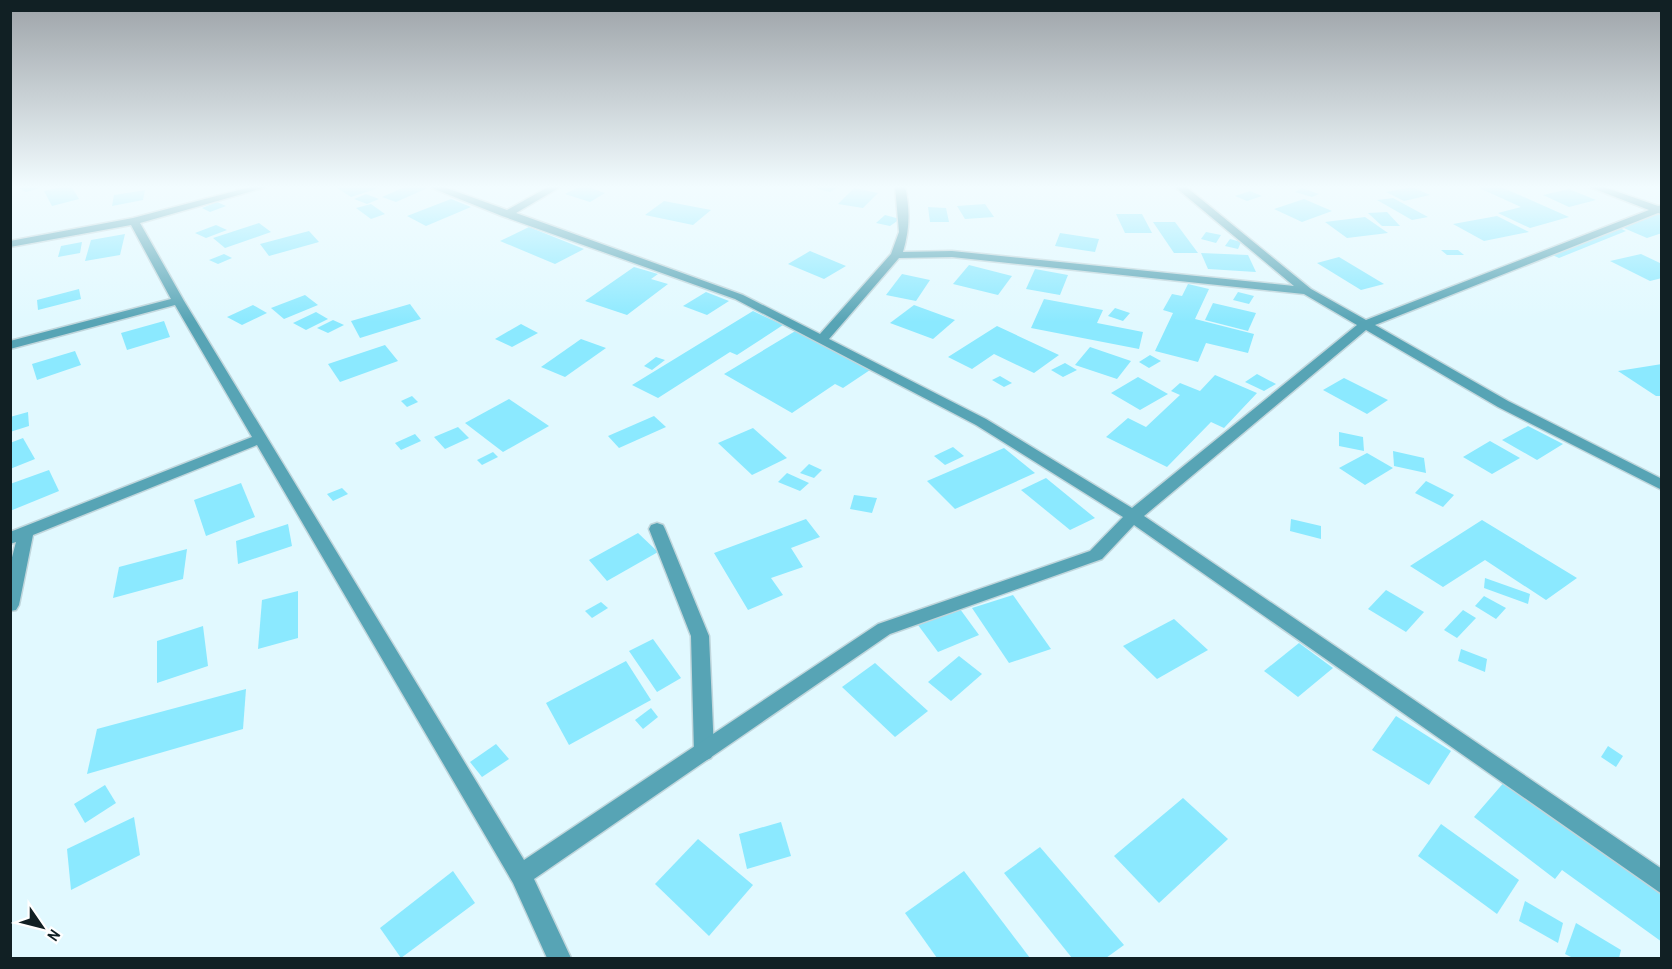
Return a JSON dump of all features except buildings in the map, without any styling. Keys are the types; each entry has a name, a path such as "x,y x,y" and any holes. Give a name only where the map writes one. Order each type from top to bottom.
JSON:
{"street":[{"path":"10,244 79,231"},
{"path":"140,231 178,302 521,875 559,958"},
{"path":"554,231 739,297 981,422 1133,516 1662,883"},
{"path":"822,339 896,255 903,231"},
{"path":"1238,231 1307,291 1503,404 1662,485"},
{"path":"521,875 884,629 1096,555 1133,516 1366,324 1605,231"},
{"path":"896,255 952,254 1307,291"},
{"path":"10,345 178,302"},
{"path":"10,605 18,535 260,439"},
{"path":"657,529 700,636 704,752"}]}
